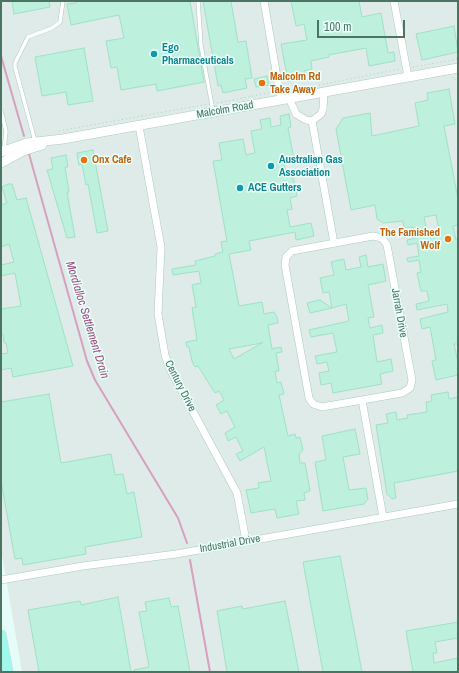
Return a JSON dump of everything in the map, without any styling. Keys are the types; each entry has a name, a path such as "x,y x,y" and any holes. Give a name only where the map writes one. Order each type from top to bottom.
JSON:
{"main road":[{"path":"1,635 8,672"}],"street":[{"path":"264,1 283,96 296,114 306,120 312,121 321,114 323,109 324,92"},
{"path":"394,1 407,72"},
{"name":"Malcolm Road","path":"2,152 36,144 139,126 213,108 283,96 324,92 407,72 458,68"},
{"path":"312,121 334,243"},
{"name":"Century Drive","path":"139,126 161,247 158,314 165,355 173,376 237,493 246,541"},
{"name":"Malcolm Road","path":"1,163 36,144"},
{"name":"Jarrah Drive","path":"373,236 382,238 387,245 412,380 410,388 402,393 322,407 313,404 309,398 285,265 286,257 292,251 334,243 373,236"},
{"path":"362,400 383,517"},
{"name":"Industrial Drive","path":"1,580 83,566 176,554 458,504"}],"lane":[{"path":"36,144 15,63 28,37 52,28 60,22 63,1"},
{"path":"198,1 201,46 213,108"},
{"path":"1,111 6,131 2,152"}],"path":[{"path":"314,86 407,72 458,59"},
{"path":"53,132 283,96 303,88"}],"shaded area":[{"path":"1,1 458,1 458,672 22,672 1,549"}],"building":[{"path":"12,1 49,1 50,7 14,14"},
{"name":"Ego Pharmaceuticals","path":"76,1 190,1 204,82 157,91 156,84 121,90 117,67 111,68 106,41 124,38 119,15 71,25 67,4 76,3"},
{"path":"203,1 231,1 238,42 246,41 252,78 245,79 247,88 223,93 221,85 218,86"},
{"path":"291,1 359,1 362,17 381,13 388,53 394,52 395,61 369,66 366,48 328,55 329,57 311,61 312,69 304,71 306,78 288,81 281,44 307,40 304,24 296,26"},
{"path":"454,26 458,52 422,60 416,34"},
{"path":"84,48 93,101 68,105 66,92 42,96 35,57"},
{"path":"267,76 269,85 256,87 254,79"},
{"path":"449,89 455,124 444,126 458,199 458,225 453,226 456,240 458,240 458,344 454,344 458,363 458,375 436,380 432,361 436,360 430,327 422,329 420,319 448,312 447,304 417,310 416,304 429,301 427,291 421,291 417,273 421,272 419,260 408,262 407,258 419,256 417,243 408,245 407,240 417,238 413,227 404,228 403,221 383,223 377,219 375,205 351,210 336,129 343,118 370,113 372,136 419,126 415,103 428,100 427,93","holes":["436,215 440,234 428,236 424,217"]},
{"path":"289,114 291,127 288,128 294,159 283,161 286,173 292,172 297,196 290,198 292,209 287,210 290,227 311,223 314,236 296,240 295,232 249,241 251,250 229,254 239,306 262,302 264,314 274,312 277,317 278,323 268,325 272,349 281,347 282,352 276,353 279,371 275,371 277,383 281,382 284,394 279,395 288,436 295,434 296,438 300,437 303,450 299,454 300,463 305,463 310,491 304,493 305,500 296,501 299,514 277,518 275,509 251,513 246,490 259,488 258,483 271,481 264,447 240,461 236,454 243,451 236,437 228,441 225,433 235,427 227,411 221,414 216,405 224,400 219,391 215,393 198,366 195,367 189,347 187,347 186,342 197,340 192,308 196,307 192,285 201,283 199,271 173,275 172,269 196,265 195,261 215,256 215,254 223,252 221,242 227,241 213,161 222,160 219,143 243,139 246,155 255,153 251,131 262,129 260,120 270,118 271,127 281,125 280,116","holes":["262,343 234,359 229,349"]},
{"path":"93,150 108,231 97,233 88,184 86,185 82,164 79,165 77,153"},
{"path":"66,155 68,167 65,167 69,192 67,192 75,237 67,238 47,170 53,169 51,158"},
{"path":"12,184 17,200 26,198 73,366 13,377 11,368 1,370 1,354 8,353 6,343 4,343 3,334 1,334 1,309 21,306 15,273 1,276 1,265 14,262 9,244 1,247 1,205 7,203 2,187"},
{"path":"366,255 368,267 383,264 386,281 368,285 374,317 368,318 370,328 382,325 383,333 373,335 377,362 391,359 393,371 380,374 382,384 333,393 331,383 321,385 319,373 329,371 327,362 317,364 315,356 337,352 333,333 311,337 309,330 349,321 346,304 332,308 329,292 323,293 320,278 334,275 331,262 344,259 346,270 361,267 359,257"},
{"path":"320,300 332,308 310,313 307,303"},
{"path":"448,392 449,399 458,397 458,471 394,483 396,498 392,499 387,494 376,425 388,423 386,414 396,412 397,420 408,418 407,415 427,412 426,402 432,401 431,395"},
{"path":"49,394 61,463 111,454 115,475 123,474 127,494 134,492 142,537 85,547 86,554 23,565 22,558 15,559 1,481 1,402"},
{"path":"355,429 360,454 343,457 349,490 366,488 368,499 364,504 323,511 315,462 326,460 322,436"},
{"path":"340,556 362,672 323,672 303,562"},
{"path":"118,597 131,672 39,672 28,610 80,601 81,605"},
{"path":"169,598 171,607 178,606 190,672 134,672 134,670 149,667 139,612 147,611 145,602"},
{"path":"285,601 299,672 227,672 217,611 242,606 243,609"},
{"path":"458,622 458,638 435,642 437,653 433,653 434,663 458,658 458,672 413,672 406,631"}],"waterway":[{"name":"Mordialloc Settlement Drain","path":"1,56 24,136"},
{"name":"Mordialloc Settlement Drain","path":"29,154 87,361 95,380 178,518 187,543"},
{"name":"Mordialloc Settlement Drain","path":"190,560 210,672"}],"place":[{"name":"Ego Pharmaceuticals","path":"154,54"},
{"name":"Malcolm Rd Take Away","path":"262,83"},
{"name":"Onx Cafe","path":"84,160"},
{"name":"Australian Gas Association","path":"271,166"},
{"name":"ACE Gutters","path":"240,188"},
{"name":"The Famished Wolf","path":"448,239"}]}
